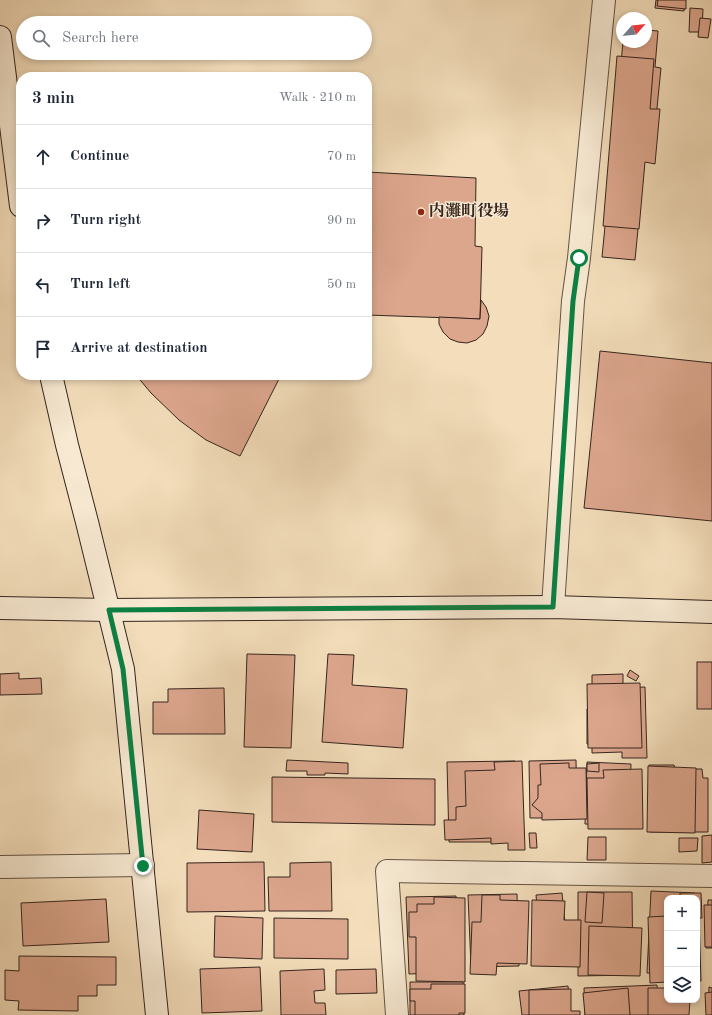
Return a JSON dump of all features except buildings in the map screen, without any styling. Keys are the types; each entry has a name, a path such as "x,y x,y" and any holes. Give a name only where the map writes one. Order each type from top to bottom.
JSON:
{"street":[{"path":"553,607 573,301 580,250 604,0"},
{"path":"0,37 16,166"},
{"path":"52,380 123,669 157,1015"},
{"path":"0,608 109,610 553,607 712,612"},
{"path":"0,867 143,866"},
{"path":"397,1015 387,871 712,876"}],"place":[{"name":"内灘町役場","path":"421,212"}],"route":[{"path":"143,866 123,669 109,610 553,607 573,301 579,258"}]}
